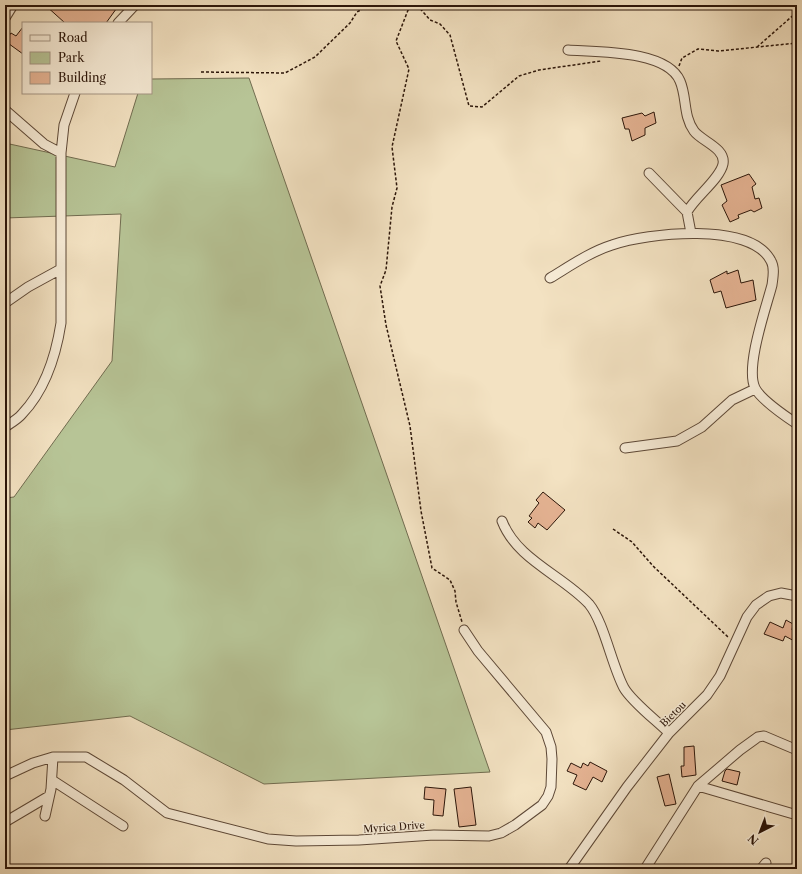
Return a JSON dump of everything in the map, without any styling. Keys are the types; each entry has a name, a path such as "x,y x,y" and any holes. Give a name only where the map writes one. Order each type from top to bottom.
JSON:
{"street":[{"path":"6,15 13,5"},
{"path":"119,22 135,5"},
{"path":"568,50 649,58 664,64 677,76 681,83 687,115 692,128 699,136 719,152 723,162 719,173 691,204 687,212"},
{"path":"5,427 22,415 36,396 49,369 58,343 61,323 61,153 64,125 75,94"},
{"path":"5,110 44,144 61,153"},
{"path":"649,173 687,212 691,233"},
{"path":"550,278 612,245 665,234 691,233 731,237 749,242 765,253 771,260 774,273 752,361 752,380 755,389 797,424"},
{"path":"5,303 28,287 60,270"},
{"path":"625,448 677,441 702,427 732,400 755,389"},
{"path":"502,521 506,533 523,551 590,605 627,693 669,733"},
{"name":"Bietou","path":"570,869 623,793 669,733 707,695 720,676 747,617 763,599 781,593 797,596"},
{"name":"Myrica Drive","path":"5,776 33,763 53,757 86,757 124,780 167,813 268,839 296,841 352,840 434,835 489,836 501,833 542,805 548,796 551,787 551,747 546,732 483,656 464,630"},
{"path":"645,869 698,786 740,750 758,737 764,736 797,750"},
{"path":"45,816 52,780 53,757"},
{"path":"52,780 123,826"},
{"path":"698,786 797,815"},
{"path":"5,822 49,796"}],"path":[{"path":"201,72 285,73 315,57 350,23 357,12 370,5"},
{"path":"410,5 396,41 409,68 392,147 396,188 392,207 386,270 380,286 386,325 410,426 421,511 432,568 450,580 455,591 456,602 464,630"},
{"path":"417,5 430,20 440,24 450,35 469,106 482,107 519,76 539,70 605,60"},
{"path":"757,47 797,12"},
{"path":"677,76 682,58 698,49 718,51 797,43"},
{"path":"613,529 632,542 653,566 735,644"}],"green space":[{"path":"249,78 490,772 264,784 130,716 5,730 5,498 14,497 112,361 121,214 5,218 5,143 115,167 138,94 152,94 152,79"}],"building":[{"path":"45,5 119,5 107,22 64,22"},
{"path":"22,28 22,53 5,41 11,33 16,36"},
{"path":"654,112 656,123 645,128 645,135 632,141 629,129 625,129 622,118 642,113 645,116"},
{"path":"749,174 756,184 752,187 755,199 759,198 762,208 754,212 751,210 738,215 739,218 730,222 722,205 727,201 721,185"},
{"path":"738,270 741,283 753,280 756,300 726,308 721,291 714,293 710,280 727,271 727,274"},
{"path":"543,492 565,510 547,530 538,523 535,528 528,522 532,518 529,516 539,503 536,500"},
{"path":"786,620 793,624 792,630 797,632 796,642 785,636 783,641 764,634 770,622 783,628"},
{"path":"694,746 696,775 682,777 681,766 684,766 684,747"},
{"path":"590,762 607,771 602,782 593,777 586,790 573,784 577,775 567,771 571,763 581,768 583,763 588,766"},
{"path":"727,769 740,772 737,785 722,781"},
{"path":"669,774 676,804 665,806 657,777"},
{"path":"425,787 446,789 443,816 433,815 434,800 424,799"},
{"path":"471,787 476,825 459,827 454,789"}]}
